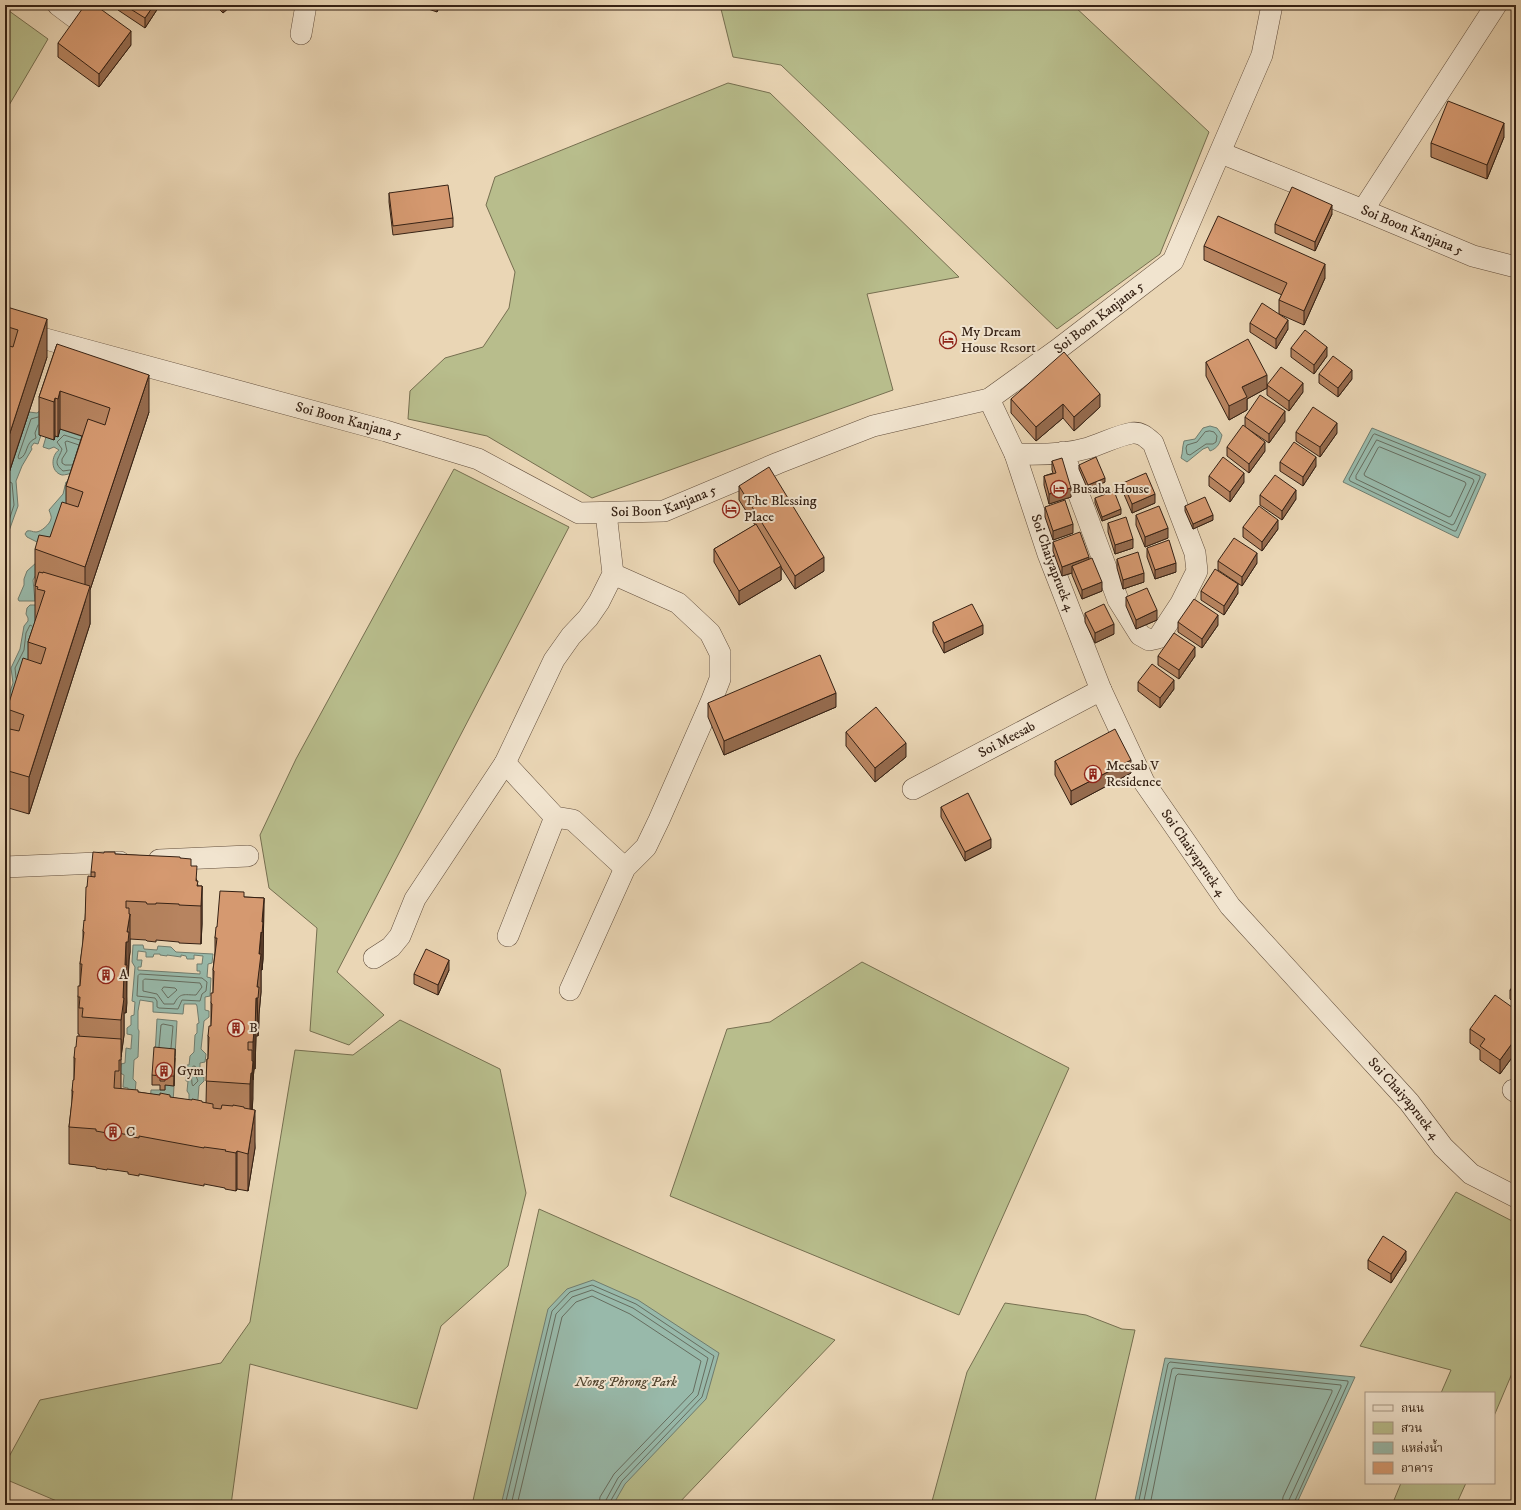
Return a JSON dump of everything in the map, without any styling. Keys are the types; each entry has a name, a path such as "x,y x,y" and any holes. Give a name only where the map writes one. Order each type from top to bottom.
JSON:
{"street":[{"path":"58,5 74,17 86,5"},
{"path":"301,34 306,5"},
{"name":"Soi Boon Kanjana 5","path":"5,328 402,436 478,459 579,513 664,511 778,463 873,426 989,399 1057,350 1173,262 1262,55 1272,5"},
{"path":"1363,210 1496,5"},
{"name":"Soi Boon Kanjana 5","path":"1221,153 1473,256 1516,267"},
{"name":"Soi Chaiyapruek 4","path":"989,399 1015,454 1048,554 1101,690 1144,782 1230,906 1409,1102 1443,1147 1471,1174 1516,1197"},
{"path":"1015,454 1041,455 1086,448 1132,433 1142,434 1153,442 1196,553 1197,571 1181,603 1158,638 1150,640 1140,635 1118,600 1062,452"},
{"path":"374,958 391,947 400,936 415,898 504,763 554,660 571,636 588,618 599,602 613,574 606,513"},
{"path":"570,990 625,868 646,847 702,723 720,679 720,653 710,633 678,603 613,574"},
{"name":"Soi Meesab","path":"913,789 1101,690"},
{"path":"504,763 555,817 573,820 625,868"},
{"path":"508,936 555,817"},
{"path":"5,868 248,856"}],"green space":[{"path":"720,5 1073,5 1209,132 1160,254 1057,329 781,65 733,57"},
{"path":"5,8 48,39 5,112"},
{"path":"728,83 770,93 959,277 867,294 893,390 592,498 487,436 408,419 410,391 445,358 483,347 509,308 515,272 486,205 495,177"},
{"path":"454,469 569,527 337,972 384,1015 349,1045 310,1031 317,928 269,888 260,835 296,759"},
{"path":"862,962 1069,1068 959,1315 670,1196 727,1029 770,1022"},
{"path":"400,1020 500,1069 526,1193 508,1266 441,1326 417,1409 250,1364 231,1505 66,1505 5,1479 5,1464 40,1400 221,1363 250,1322 295,1050 353,1055"},
{"path":"1456,1192 1516,1223 1516,1364 1495,1414 1495,1392 1441,1392 1451,1370 1360,1346"},
{"name":"Nong Phrong Park","path":"539,1209 835,1340 677,1505 472,1505"},
{"path":"1005,1303 1086,1315 1122,1329 1135,1330 1094,1505 931,1505 967,1372"},
{"path":"1401,1484 1466,1484 1456,1505 1392,1505"}],"water":[{"path":"41,410 41,435 38,444 34,443 31,447 32,449 22,466 16,481 18,506 5,542 5,485 29,412 37,413"},
{"path":"1210,426 1217,428 1222,435 1217,447 1210,451 1208,447 1203,449 1187,462 1181,458 1184,441 1195,439 1203,428"},
{"path":"1372,428 1486,474 1458,538 1343,482"},
{"path":"60,429 110,446 33,580 35,601 19,601 18,599 24,585 24,579 27,571 37,562 41,544 27,537 25,534 27,531 38,532 47,525 51,518 49,510 63,494 66,482 71,480 72,473 62,475 55,471 53,459 56,452 59,450 54,447 49,449 43,447 46,437 54,440 55,436 58,436"},
{"path":"30,605 37,605 38,625 5,764 5,703 13,683 11,668 20,649 24,626 28,621 26,614 27,608"},
{"path":"133,945 143,945 144,949 157,950 158,946 171,947 176,952 213,954 212,963 208,964 207,977 211,978 210,996 205,997 205,1010 209,1011 209,1017 204,1021 201,1049 206,1054 205,1062 200,1063 200,1076 204,1077 204,1081 199,1086 197,1112 201,1118 201,1130 191,1129 189,1133 179,1132 172,1126 159,1124 158,1126 140,1125 140,1121 126,1119 127,1112 121,1111 122,1102 127,1102 128,1088 123,1087 124,1075 120,1073 121,1064 125,1063 126,1048 131,1049 132,1035 127,1034 127,1028 131,1025 131,1016 134,1015 135,1002 132,1001 135,967 132,962","holes":["138,951 146,952 146,957 153,957 154,954 181,957 181,955 186,956 187,959 194,959 194,955 203,956 202,964 197,964 197,971 200,971 200,974 138,970 138,967 141,967 142,960 137,960","140,1000 153,1002 153,1012 183,1014 184,1004 196,1004 197,1006 199,1023 197,1024 197,1033 195,1035 194,1052 190,1056 189,1065 187,1065 186,1081 188,1081 187,1091 189,1094 189,1106 180,1116 138,1112 134,1106 136,1082 133,1079 134,1060 138,1057 138,1011"]},
{"path":"157,1019 177,1021 175,1056 155,1055"},
{"path":"165,1085 174,1086 173,1103 150,1101 151,1090 165,1090"},
{"path":"593,1280 638,1300 719,1353 706,1399 625,1484 613,1505 501,1505 548,1309 567,1289"},
{"path":"1165,1358 1355,1377 1296,1505 1134,1505"}],"building":[{"path":"85,5 95,5 131,31 99,74 58,43"},
{"path":"124,5 154,5 145,18"},
{"path":"1448,101 1504,123 1487,165 1431,143"},
{"path":"448,185 453,218 393,226 389,193"},
{"path":"1292,187 1332,205 1315,242 1275,224"},
{"path":"1218,216 1325,264 1304,311 1279,300 1287,283 1204,246"},
{"path":"1262,303 1288,320 1276,339 1250,323"},
{"path":"7,307 47,319 5,448 5,345 13,347 18,330 5,326 5,312"},
{"path":"1305,330 1327,347 1314,365 1291,348"},
{"path":"1248,339 1267,375 1242,387 1247,397 1229,406 1206,362"},
{"path":"57,344 149,375 85,567 35,549 39,535 50,537 62,502 78,507 83,492 66,486 88,419 105,425 110,408 60,391 58,399 55,398 54,402 39,397"},
{"path":"1064,352 1100,394 1074,417 1063,404 1036,427 1011,399"},
{"path":"1333,356 1352,370 1338,388 1319,374"},
{"path":"1281,367 1303,383 1289,401 1267,385"},
{"path":"1260,395 1285,411 1269,434 1245,417"},
{"path":"1313,407 1337,423 1320,447 1296,432"},
{"path":"1243,425 1265,442 1249,464 1227,447"},
{"path":"1294,442 1316,457 1303,477 1280,462"},
{"path":"1096,457 1105,478 1088,485 1079,465"},
{"path":"1223,457 1244,473 1230,492 1209,476"},
{"path":"1062,458 1071,488 1049,494 1044,476 1056,473 1052,461"},
{"path":"769,467 824,557 795,576 739,486"},
{"path":"1146,473 1155,494 1132,504 1123,483"},
{"path":"1275,475 1296,490 1282,511 1260,495"},
{"path":"1114,491 1121,509 1102,517 1095,498"},
{"path":"1205,497 1213,515 1193,524 1185,506"},
{"path":"1065,500 1073,524 1053,531 1045,507"},
{"path":"1159,506 1168,528 1145,537 1136,515"},
{"path":"1259,506 1278,520 1262,542 1243,527"},
{"path":"1126,517 1133,539 1115,545 1108,523"},
{"path":"756,524 781,566 739,591 714,549"},
{"path":"1080,532 1089,557 1062,567 1053,542"},
{"path":"1234,538 1257,553 1242,577 1218,561"},
{"path":"1169,540 1176,563 1155,570 1147,548"},
{"path":"1138,552 1144,573 1123,580 1117,559"},
{"path":"1092,558 1102,582 1082,590 1072,566"},
{"path":"1215,569 1238,584 1224,606 1201,591"},
{"path":"39,572 90,586 29,777 5,770 5,728 19,731 24,715 7,709 23,658 41,664 46,648 28,642 45,591 37,589 38,587 35,586"},
{"path":"1147,588 1157,610 1136,620 1126,597"},
{"path":"1194,599 1218,615 1202,639 1178,622"},
{"path":"972,604 983,625 944,643 933,622"},
{"path":"1104,604 1114,624 1095,633 1085,613"},
{"path":"1174,633 1195,647 1179,670 1158,656"},
{"path":"820,655 836,693 724,741 708,703"},
{"path":"1152,664 1174,680 1160,698 1138,682"},
{"path":"876,707 906,743 875,768 846,732"},
{"path":"1115,729 1131,760 1071,791 1055,761"},
{"path":"968,793 991,839 965,852 941,807"},
{"path":"93,852 115,852 115,854 180,857 191,859 191,866 197,866 197,886 202,886 201,906 156,903 147,904 146,902 126,901 126,908 129,908 130,914 127,932 129,932 128,942 126,942 125,965 127,965 126,975 124,975 124,998 121,1020 82,1017 83,1008 79,1008 80,997 78,997 78,986 80,986 82,964 80,964 84,920 85,921 86,887 88,876 95,877 95,872 91,872"},
{"name":"B","path":"220,891 244,892 244,897 264,898 259,954 261,954 257,987 259,987 258,998 256,998 255,1031 253,1042 248,1042 248,1050 252,1050 253,1061 250,1084 206,1081 208,1036 209,1026 211,1026 211,993 213,993 213,970 217,938 215,938"},
{"path":"426,949 449,960 438,985 414,974"},
{"path":"1516,983 1516,994 1510,990"},
{"path":"1495,995 1516,1010 1516,1038 1500,1060 1480,1046 1485,1039 1470,1029"},
{"path":"77,1036 121,1039 121,1060 119,1060 119,1071 115,1071 114,1088 138,1090 138,1092 160,1095 160,1093 170,1095 170,1097 202,1101 213,1104 213,1108 221,1109 222,1105 233,1105 255,1110 248,1154 237,1151 236,1153 225,1151 226,1150 204,1148 139,1136 139,1138 107,1131 107,1133 96,1131 96,1129 69,1127"},
{"name":"Gym","path":"154,1047 175,1049 174,1076 165,1076 165,1081 160,1081 160,1076 152,1075"},
{"path":"1383,1236 1406,1251 1391,1274 1368,1260"}],"place":[{"name":"My Dream House Resort","path":"948,340"},
{"name":"Busaba House","path":"1059,489"},
{"name":"The Blessing Place","path":"731,509"},
{"name":"Meesab V Residence","path":"1093,774"},
{"name":"A","path":"106,975"},
{"name":"B","path":"236,1028"},
{"name":"Gym","path":"164,1071"},
{"name":"C","path":"113,1132"}]}
